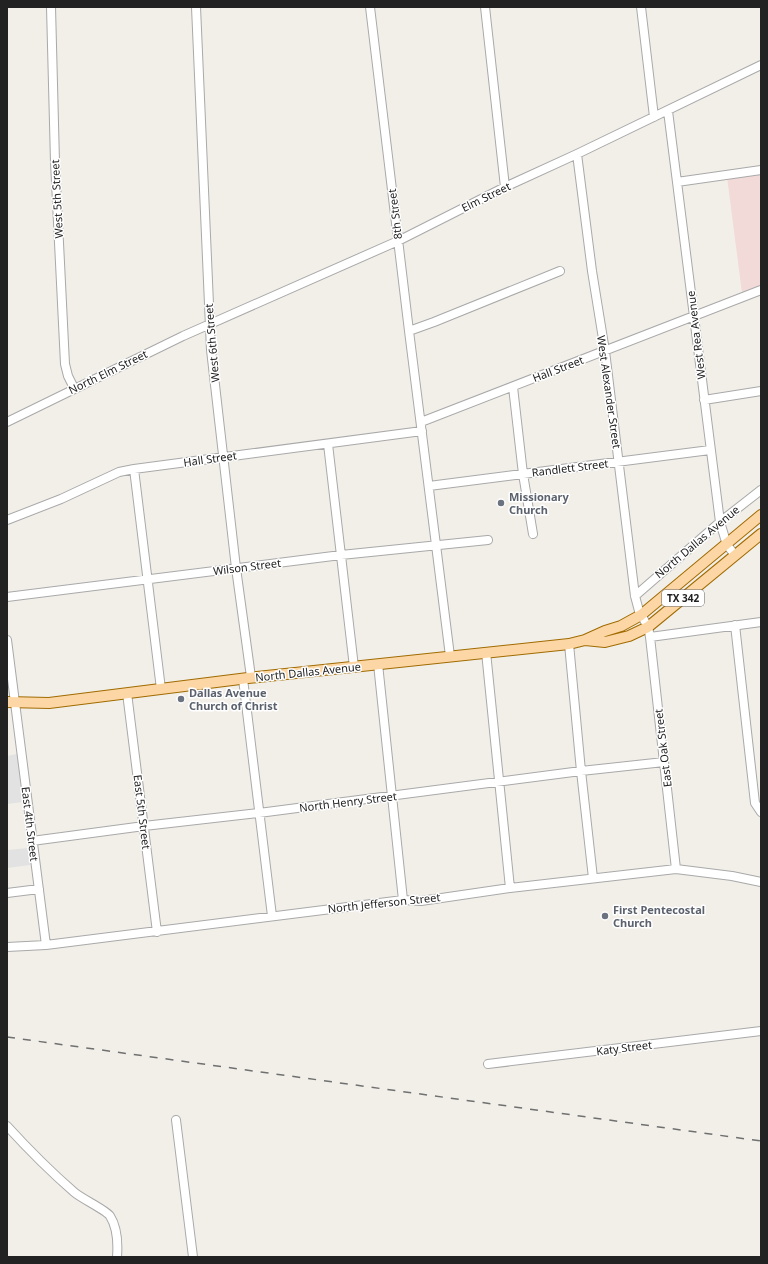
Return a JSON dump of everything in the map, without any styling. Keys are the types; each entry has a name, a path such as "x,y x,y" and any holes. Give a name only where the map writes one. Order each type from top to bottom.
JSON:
{"main road":[{"name":"North Dallas Avenue","path":"11,702 49,703 247,678 569,644 585,640 621,626 641,615 761,515"},
{"name":"North Dallas Avenue","path":"585,640 605,642 649,632 735,555 761,534"}],"street":[{"name":"West 5th Street","path":"51,7 55,162 65,364 68,376 74,388"},
{"name":"West 6th Street","path":"196,7 211,350 236,568 259,814 272,916"},
{"name":"8th Street","path":"370,7 422,431"},
{"path":"485,7 505,187"},
{"path":"641,7 654,117"},
{"name":"Elm Street","path":"210,324 398,241 505,187 668,111 761,65"},
{"name":"West Rea Avenue","path":"668,111 720,522 727,544 735,555"},
{"name":"West Alexander Street","path":"577,154 605,351 635,596 641,615 649,632"},
{"path":"677,182 761,170"},
{"path":"409,331 560,271"},
{"name":"Hall Street","path":"421,422 761,290"},
{"name":"North Elm Street","path":"7,422 74,388 210,324"},
{"path":"513,387 523,474 533,534"},
{"path":"704,400 761,391"},
{"path":"422,431 450,656"},
{"name":"Hall Street","path":"7,520 61,499 119,472 422,431"},
{"path":"328,444 354,667"},
{"name":"Randlett Street","path":"429,486 710,450"},
{"path":"134,469 161,689"},
{"name":"North Dallas Avenue","path":"635,596 720,522 761,490"},
{"name":"Wilson Street","path":"7,597 341,555 488,540"},
{"path":"649,632 761,622"},
{"path":"735,625 755,803 761,812"},
{"name":"East Oak Street","path":"649,632 676,869"},
{"name":"East 4th Street","path":"7,640 11,702 46,946"},
{"path":"569,644 593,878"},
{"path":"486,652 510,888"},
{"path":"378,664 403,900"},
{"name":"East 5th Street","path":"127,693 157,932"},
{"name":"North Henry Street","path":"32,842 144,826 259,814 581,771 664,762"},
{"name":"North Jefferson Street","path":"7,947 46,946 272,916 403,900 421,901 510,888 676,869 732,876 761,882"},
{"path":"7,893 38,889"},
{"name":"Katy Street","path":"488,1064 761,1031"},
{"path":"176,1120 193,1257"},
{"path":"7,1126 75,1193 108,1214 113,1222 116,1236 116,1257"}],"shaded area":[{"path":"761,172 761,285 742,293 727,177"},
{"path":"17,754 23,802 7,804 7,756"},
{"path":"7,840 8,850 28,848 30,865 7,868"}],"railway":[{"path":"7,1037 761,1141"}],"place":[{"name":"Missionary Church","path":"501,503"},
{"name":"Dallas Avenue Church of Christ","path":"181,699"},
{"name":"First Pentecostal Church","path":"605,916"}]}
